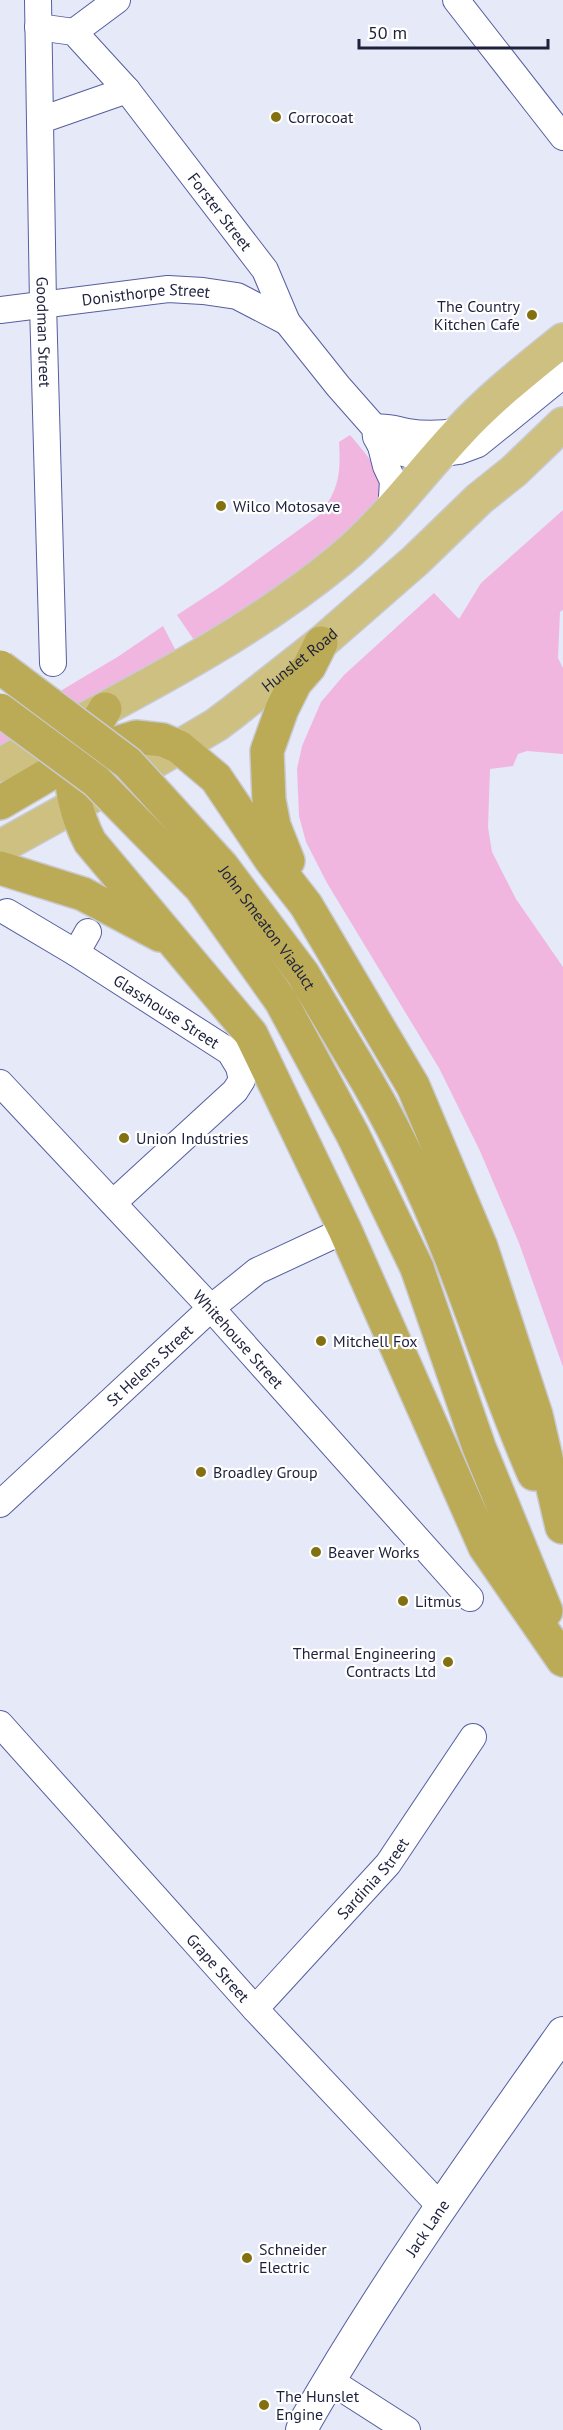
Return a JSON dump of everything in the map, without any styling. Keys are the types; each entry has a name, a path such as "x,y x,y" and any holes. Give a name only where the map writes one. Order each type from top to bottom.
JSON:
{"highway":[{"path":"306,905 274,826 269,800 267,751 282,709 296,683 309,667 321,643"},
{"name":"John Smeaton Viaduct","path":"0,667 128,763 222,866 303,974 385,1110 418,1179 451,1256 514,1427 542,1492 563,1527"},
{"path":"105,709 75,759 73,779 75,803 82,828 90,842 251,1034 345,1230 485,1547 563,1660"},
{"name":"John Smeaton Viaduct","path":"0,710 96,781 201,888 281,1001 353,1135 417,1268 479,1447 563,1651"},
{"path":"0,803 75,759 100,748 136,737 163,740 179,747 216,778 271,860 306,905 413,1086 481,1247 536,1415 563,1527"},
{"path":"0,868 83,894 177,945"}],"main road":[{"path":"0,765 195,660 281,604 342,557 391,512 449,443 535,362 563,340"},
{"name":"Hunslet Road","path":"0,847 216,725 321,643 416,560 479,499 514,471 563,424"}],"street":[{"name":"Goodman Street","path":"38,0 43,304 53,663"},
{"path":"38,27 74,32 117,0"},
{"path":"456,0 563,137"},
{"name":"Forster Street","path":"74,32 127,90 265,270 287,322 378,437 393,481 391,512"},
{"path":"41,120 127,90"},
{"name":"Donisthorpe Street","path":"0,310 168,289 237,296 287,322"},
{"path":"378,437 388,426 406,432 435,435 459,451 478,444 563,375"},
{"name":"Glasshouse Street","path":"7,912 82,942 230,1052 239,1067 242,1080 235,1090 113,1203"},
{"name":"Whitehouse Street","path":"0,1083 211,1308 470,1598"},
{"name":"St Helens Street","path":"0,1504 211,1308 257,1271 345,1230"},
{"name":"Grape Street","path":"0,1724 255,2009 440,2206"},
{"name":"Sardinia Street","path":"255,2009 388,1864 473,1737"},
{"name":"Jack Lane","path":"302,2430 369,2314 440,2206 563,2033"},
{"path":"329,2380 407,2430"}],"shaded area":[{"path":"350,435 370,459 378,476 380,485 376,506 313,563 196,643 177,615 318,516 330,498 337,481 340,463 339,442"},
{"path":"563,510 563,610 560,612 558,658 563,668 563,754 527,751 518,754 513,766 490,769 488,827 492,852 516,899 563,967 563,1367 519,1243 480,1151 439,1068 327,883 306,842 299,816 297,769 302,746 321,702 344,675 434,593 459,619 481,583"},
{"path":"163,626 177,653 0,745 0,727 119,656"}],"place":[{"name":"Corrocoat","path":"276,117"},
{"name":"The Country Kitchen Cafe","path":"532,315"},
{"name":"Wilco Motosave","path":"221,506"},
{"name":"Union Industries","path":"124,1138"},
{"name":"Mitchell Fox","path":"321,1341"},
{"name":"Broadley Group","path":"201,1472"},
{"name":"Beaver Works","path":"316,1552"},
{"name":"Litmus","path":"403,1601"},
{"name":"Thermal Engineering Contracts Ltd","path":"448,1662"},
{"name":"Schneider Electric","path":"247,2258"},
{"name":"The Hunslet Engine","path":"264,2405"}]}
